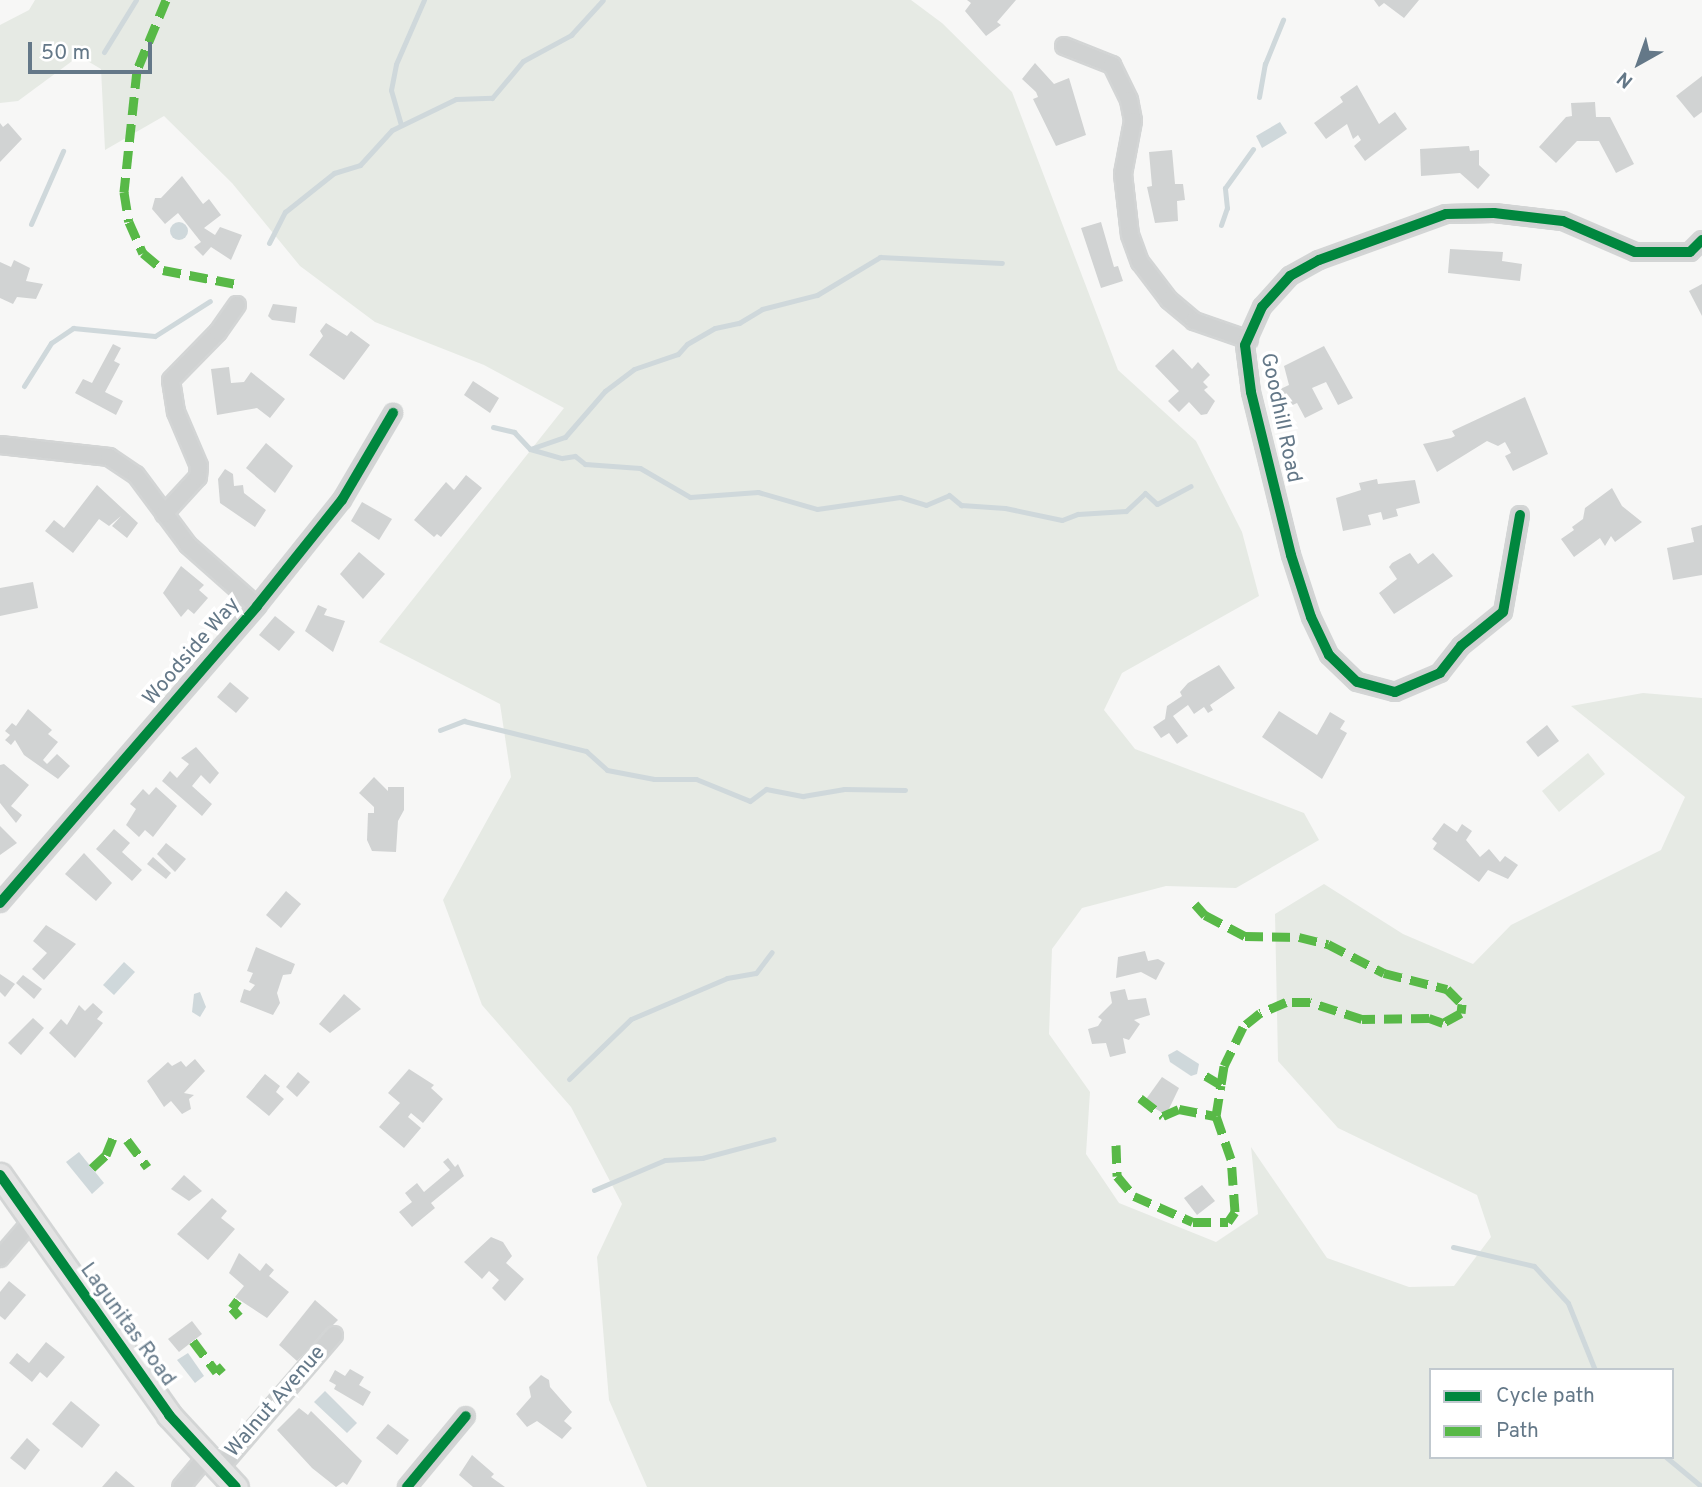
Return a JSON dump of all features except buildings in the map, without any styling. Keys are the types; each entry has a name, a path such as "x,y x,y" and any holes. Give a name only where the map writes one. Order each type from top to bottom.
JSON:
{"street":[{"path":"1064,46 1112,65 1129,100 1133,121 1123,174 1130,235 1140,262 1169,300 1194,321 1249,340"},
{"name":"Goodhill Road","path":"1520,515 1503,612 1461,646 1440,673 1395,692 1357,682 1329,655 1311,617 1295,567 1251,392 1245,345 1262,307 1290,276 1369,240 1446,214 1494,213 1563,221 1635,252 1690,251 1702,240"},
{"path":"164,514 198,477 199,466 177,412 172,380 218,332 237,305"},
{"name":"Woodside Way","path":"0,903 257,606 342,500 393,413"},
{"path":"0,445 109,457 136,475 188,545 257,606"},
{"name":"Lagunitas Road","path":"0,1175 120,1349 211,1464 236,1487"},
{"path":"0,1258 31,1222"},
{"name":"Walnut Avenue","path":"181,1487 211,1464 334,1335"},
{"path":"407,1487 466,1416"}],"shaded area":[{"path":"35,0 911,0 942,23 1012,92 1118,370 1196,441 1242,532 1259,596 1122,673 1104,710 1135,749 1304,813 1319,840 1236,888 1166,886 1082,908 1052,949 1049,1034 1090,1092 1086,1154 1119,1203 1216,1242 1258,1214 1251,1147 1327,1258 1409,1287 1454,1286 1491,1237 1477,1195 1338,1128 1278,1061 1275,914 1324,884 1403,934 1473,964 1511,925 1661,850 1685,797 1571,706 1643,693 1702,698 1702,1487 647,1487 609,1400 597,1257 622,1204 571,1107 482,1005 443,900 511,777 500,704 379,642 564,408 484,365 375,322 300,266 232,183 164,116 105,150 101,69 79,56 18,101 0,103 0,25 29,10"},
{"path":"1280,122 1287,133 1262,148 1256,136"},
{"path":"175,222 183,222 188,231 186,238 175,240 170,235 170,227"},
{"path":"1588,753 1605,774 1559,812 1542,791"},
{"path":"124,962 135,972 114,995 103,985"},
{"path":"200,992 206,1007 200,1017 192,1012 194,994"},
{"path":"1177,1050 1199,1064 1197,1074 1191,1076 1170,1062 1168,1055"},
{"path":"79,1152 104,1183 92,1194 66,1162"},
{"path":"188,1353 204,1376 195,1383 177,1360"},
{"path":"325,1391 357,1423 347,1433 314,1402"}],"waterway":[{"path":"104,52 136,0"},
{"path":"401,125 391,90 396,64 424,0"},
{"path":"269,243 285,212 334,173 360,165 392,130 456,99 492,98 523,61 571,35 603,0"},
{"path":"1259,97 1265,64 1283,20"},
{"path":"1221,225 1227,208 1225,188 1253,149"},
{"path":"31,224 63,151"},
{"path":"530,449 565,437 605,391 634,369 678,354 687,344 715,328 739,323 762,309 817,295 880,257 1002,263"},
{"path":"24,386 51,343 73,328 155,336 210,301"},
{"path":"493,427 514,432 530,449 562,458 575,456 585,464 640,468 690,497 758,492 817,509 900,497 926,505 949,495 961,505 1005,508 1062,520 1078,514 1126,511 1145,493 1157,504 1191,486"},
{"path":"440,730 464,721 586,751 607,770 654,779 696,779 750,801 766,789 803,796 844,789 905,790"},
{"path":"569,1079 631,1019 727,978 756,973 772,952"},
{"path":"594,1190 665,1160 702,1158 774,1139"},
{"path":"1453,1247 1534,1266 1568,1303 1594,1368"},
{"path":"1668,1459 1702,1487"}],"marked path":[{"path":"166,0 137,70 124,192 129,222 143,253 163,270 242,285"},
{"path":"1195,904 1205,915 1245,936 1299,937 1328,944 1384,973 1447,989 1462,1004 1461,1013 1443,1023 1429,1018 1362,1019 1310,1002 1286,1002 1260,1013 1243,1027 1224,1066 1221,1085 1199,1072"},
{"path":"1116,1145 1117,1176 1134,1196 1193,1222 1228,1222 1235,1212 1231,1159 1216,1116 1221,1085"},
{"path":"1140,1098 1163,1116 1179,1109 1216,1116"},
{"path":"92,1168 106,1155 113,1138"},
{"path":"127,1140 147,1167"},
{"path":"238,1300 232,1308 239,1316"},
{"path":"193,1341 216,1372 223,1366"}],"cycle path":[{"path":"1520,515 1503,612 1461,646 1440,673 1395,692 1357,682 1329,655 1311,617 1291,555 1251,392 1245,345 1262,307 1290,276 1319,260 1446,214 1494,213 1563,221 1635,252 1690,252 1702,240"},
{"path":"0,903 257,606 342,500 393,413"},
{"path":"0,1175 169,1415 236,1487"},
{"path":"407,1487 466,1416"}]}
